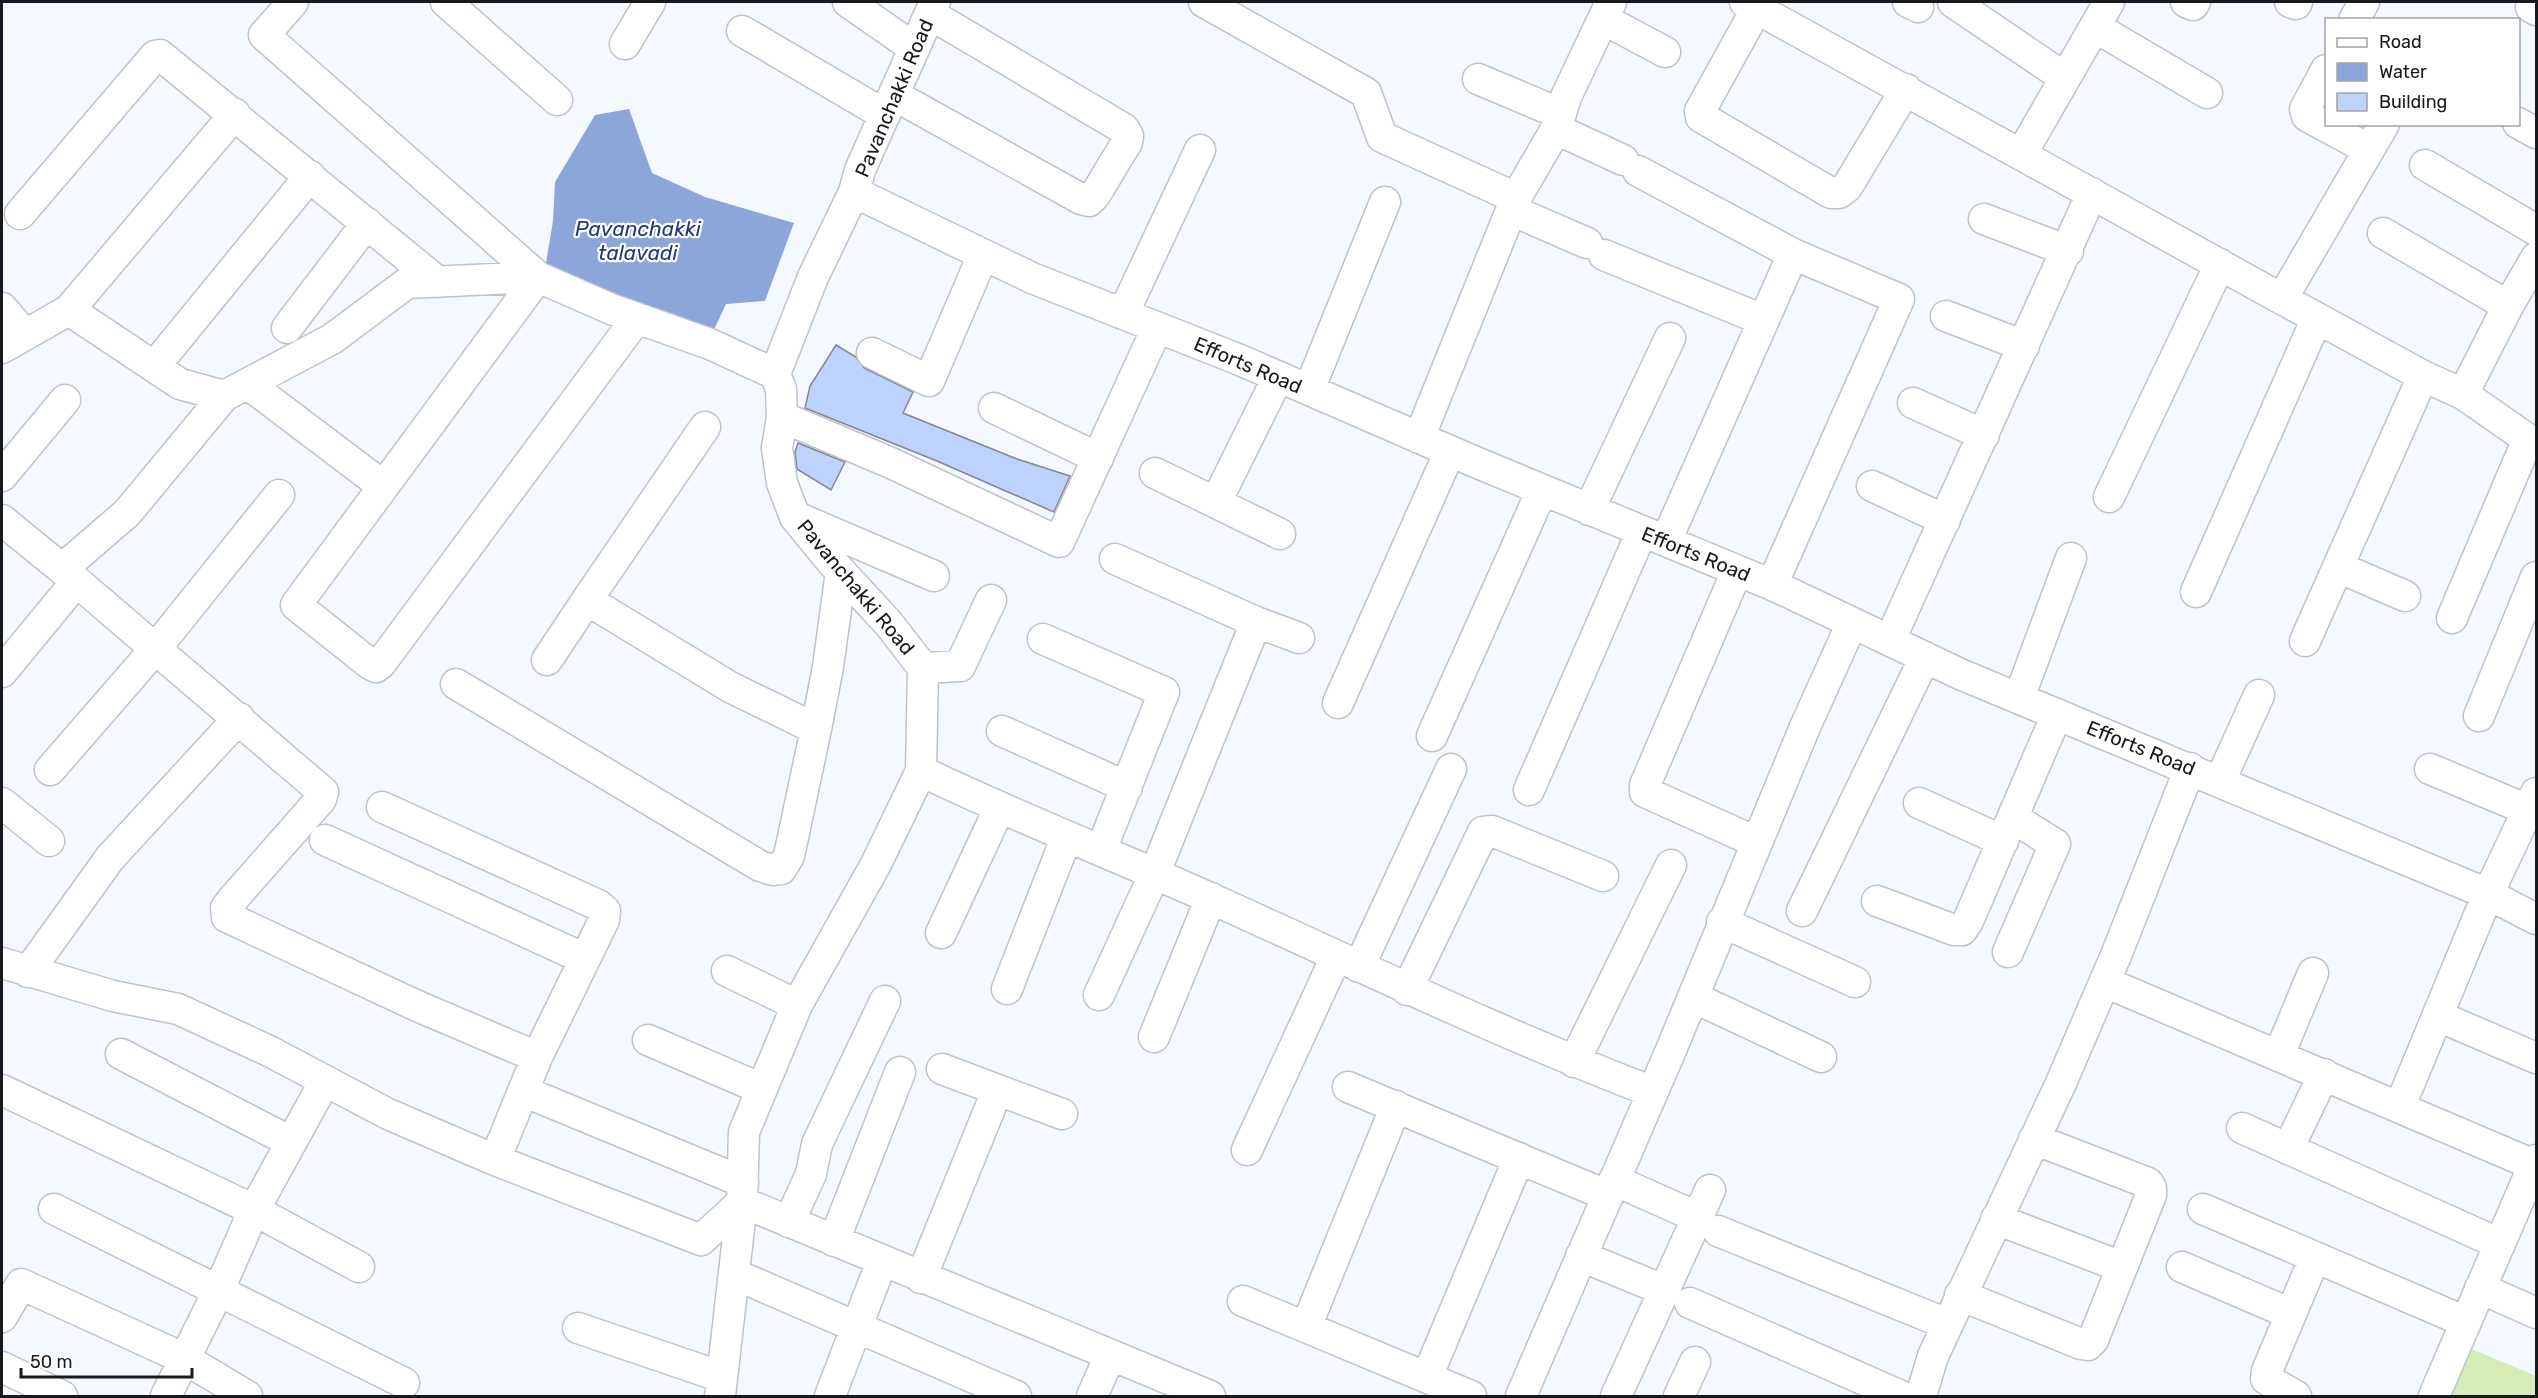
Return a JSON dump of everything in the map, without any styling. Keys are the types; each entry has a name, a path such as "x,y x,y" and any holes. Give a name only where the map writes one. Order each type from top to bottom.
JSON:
{"street":[{"path":"292,2 264,35 538,277 637,318 711,344 775,374"},
{"path":"446,2 557,100"},
{"path":"625,44 650,2"},
{"path":"848,2 914,48"},
{"path":"1204,2 1366,93 1382,137 1514,204 1595,249 1763,320"},
{"path":"1953,2 2065,78"},
{"path":"2022,153 2109,2"},
{"path":"2186,2 2193,5 2195,2"},
{"path":"2290,2 2296,4 2297,2"},
{"path":"2355,18 2364,2"},
{"path":"1906,89 1846,187 1839,193 1831,193 1701,117 1701,111 1751,5 1906,89 2022,153 2282,299 2423,376 2463,394 2532,442 2452,618"},
{"path":"742,31 1089,201 1127,142 1128,136 1124,129 933,8"},
{"name":"Pavanchakki Road","path":"721,1387 742,1192 744,1132 797,1005 876,864 921,771 923,668 889,624 795,517 782,483 777,448 782,417 781,389 775,374 813,277 854,192 860,170 933,8"},
{"path":"1419,438 1514,204 1558,121 1566,97 1607,10 1665,52"},
{"path":"2095,27 2207,93"},
{"path":"20,214 155,56 165,57 438,282"},
{"path":"2325,72 2305,109 2307,116 2325,121"},
{"path":"1478,79 1558,121 1631,166 1793,254 1899,299 1772,585"},
{"path":"2,309 13,341 69,310 235,114"},
{"path":"2520,124 2536,133"},
{"path":"2282,299 2376,137 2340,126"},
{"path":"1123,314 1200,150"},
{"path":"2425,165 2536,230"},
{"path":"154,368 310,176"},
{"name":"Efforts Road","path":"854,192 983,255 1772,585 1925,657 2488,894 2536,919"},
{"path":"1890,640 2092,194"},
{"path":"1309,390 1385,202"},
{"path":"1984,219 2068,251"},
{"path":"287,328 367,222"},
{"path":"2384,233 2508,306"},
{"path":"1529,790 1763,320 1793,254"},
{"path":"872,353 929,381 983,255"},
{"path":"2463,394 2508,306 2536,258"},
{"path":"2109,497 2220,264"},
{"path":"2,672 69,575 128,513 236,390 332,339 407,283 538,277"},
{"path":"538,277 296,605 376,667 637,318"},
{"path":"69,310 180,384 236,390 383,486"},
{"path":"1946,316 2024,346"},
{"path":"2196,592 2317,318"},
{"path":"782,417 902,468 1059,542 1157,328"},
{"path":"1589,510 1670,338"},
{"path":"2305,641 2423,376"},
{"path":"1216,502 1278,377"},
{"path":"2,476 65,400"},
{"path":"1913,403 1984,435"},
{"path":"994,408 1098,458"},
{"path":"547,660 705,427"},
{"path":"1338,704 1450,451"},
{"path":"1155,473 1280,534"},
{"path":"1872,486 1945,520"},
{"path":"1432,736 1542,490"},
{"path":"50,770 156,648 279,495"},
{"path":"795,517 934,576"},
{"path":"2,520 156,648 323,792 321,799 232,899 226,908 227,917 415,1005 537,1057"},
{"path":"2019,698 2071,558"},
{"path":"1115,559 1256,622 1299,638"},
{"path":"2338,567 2405,596"},
{"path":"1737,571 1645,785 1645,792 1756,842"},
{"path":"456,684 760,866 773,870 782,869 789,856 816,729 828,667 841,572"},
{"path":"2479,716 2536,577"},
{"path":"587,600 730,687 816,729"},
{"path":"923,668 960,666 991,600"},
{"path":"1099,995 1154,874 1256,622"},
{"path":"1521,1396 1653,1092 1756,842 1852,623"},
{"path":"1043,639 1164,692 1101,850"},
{"path":"1802,911 1925,657"},
{"path":"2220,781 2259,695"},
{"path":"1876,901 1954,930 1962,930 1968,921 2057,714"},
{"path":"238,718 15,968 113,996 178,1010 269,1051 388,1114 495,1160 701,1240 742,1192"},
{"path":"1002,731 1127,787"},
{"path":"1921,1396 1933,1356 1947,1324 2105,982 2190,768"},
{"path":"1246,1150 1451,769"},
{"path":"2400,1106 2488,894 2532,802 2430,770"},
{"path":"921,771 999,809 1211,898 1407,990 1574,1062 1653,1092"},
{"path":"1919,803 2055,844 2008,952"},
{"path":"382,807 598,905 605,911 604,920 537,1057 495,1160"},
{"path":"941,933 999,809"},
{"path":"5,813 49,841"},
{"path":"1407,990 1483,832 1492,831 1603,876"},
{"path":"1007,989 1067,836"},
{"path":"325,840 585,958"},
{"path":"1574,1062 1671,864"},
{"path":"1154,1037 1211,898"},
{"path":"1722,922 1855,982"},
{"path":"727,971 797,1005"},
{"path":"2279,1055 2313,973"},
{"path":"2105,982 2535,1163 2527,1207 2500,1244 2434,1396"},
{"path":"1693,997 1821,1057"},
{"path":"789,1222 811,1174 817,1144 885,1001"},
{"path":"2438,1016 2536,1058"},
{"path":"648,1040 762,1089"},
{"path":"121,1054 291,1142"},
{"path":"942,1069 1062,1114"},
{"path":"834,1241 900,1071"},
{"path":"2288,1149 2324,1074"},
{"path":"166,1396 219,1290 254,1210 325,1081"},
{"path":"1348,1087 1519,1158 1689,1213"},
{"path":"2,1090 254,1210 358,1267"},
{"path":"523,1091 742,1192 789,1222 1210,1396"},
{"path":"921,1278 997,1091"},
{"path":"1306,1327 1396,1106"},
{"path":"2242,1128 2500,1244"},
{"path":"1960,1295 2088,1345 2093,1340 2151,1196 2151,1188 2148,1183 2034,1139"},
{"path":"1427,1377 1519,1158"},
{"path":"1616,1396 1710,1190"},
{"path":"54,1209 404,1383"},
{"path":"2203,1209 2466,1322"},
{"path":"1996,1219 2122,1267"},
{"path":"1718,1231 1947,1324"},
{"path":"1581,1256 1656,1287"},
{"path":"2296,1396 2266,1379 2315,1257"},
{"path":"830,1396 882,1262"},
{"path":"2182,1267 2291,1314"},
{"path":"734,1275 1017,1396"},
{"path":"2,1317 21,1284 185,1359 247,1396"},
{"path":"2480,1288 2536,1313"},
{"path":"1243,1301 1471,1396"},
{"path":"1690,1303 1901,1396"},
{"path":"578,1328 721,1387"},
{"path":"1092,1396 1110,1356"},
{"path":"1679,1396 1695,1362"},
{"path":"2,1367 62,1396"}],"green space":[{"path":"2457,1343 2536,1376 2536,1396 2435,1396"}],"water":[{"name":"Pavanchakki talavadi","path":"629,109 652,173 705,197 794,223 765,301 726,304 712,334 584,287 546,263 553,221 555,182 595,115"}],"building":[{"path":"836,345 856,357 864,368 913,392 903,413 1017,459 1070,476 1054,512 937,461 805,408 810,386"},
{"path":"798,443 845,462 831,490 797,469 795,452"}]}
